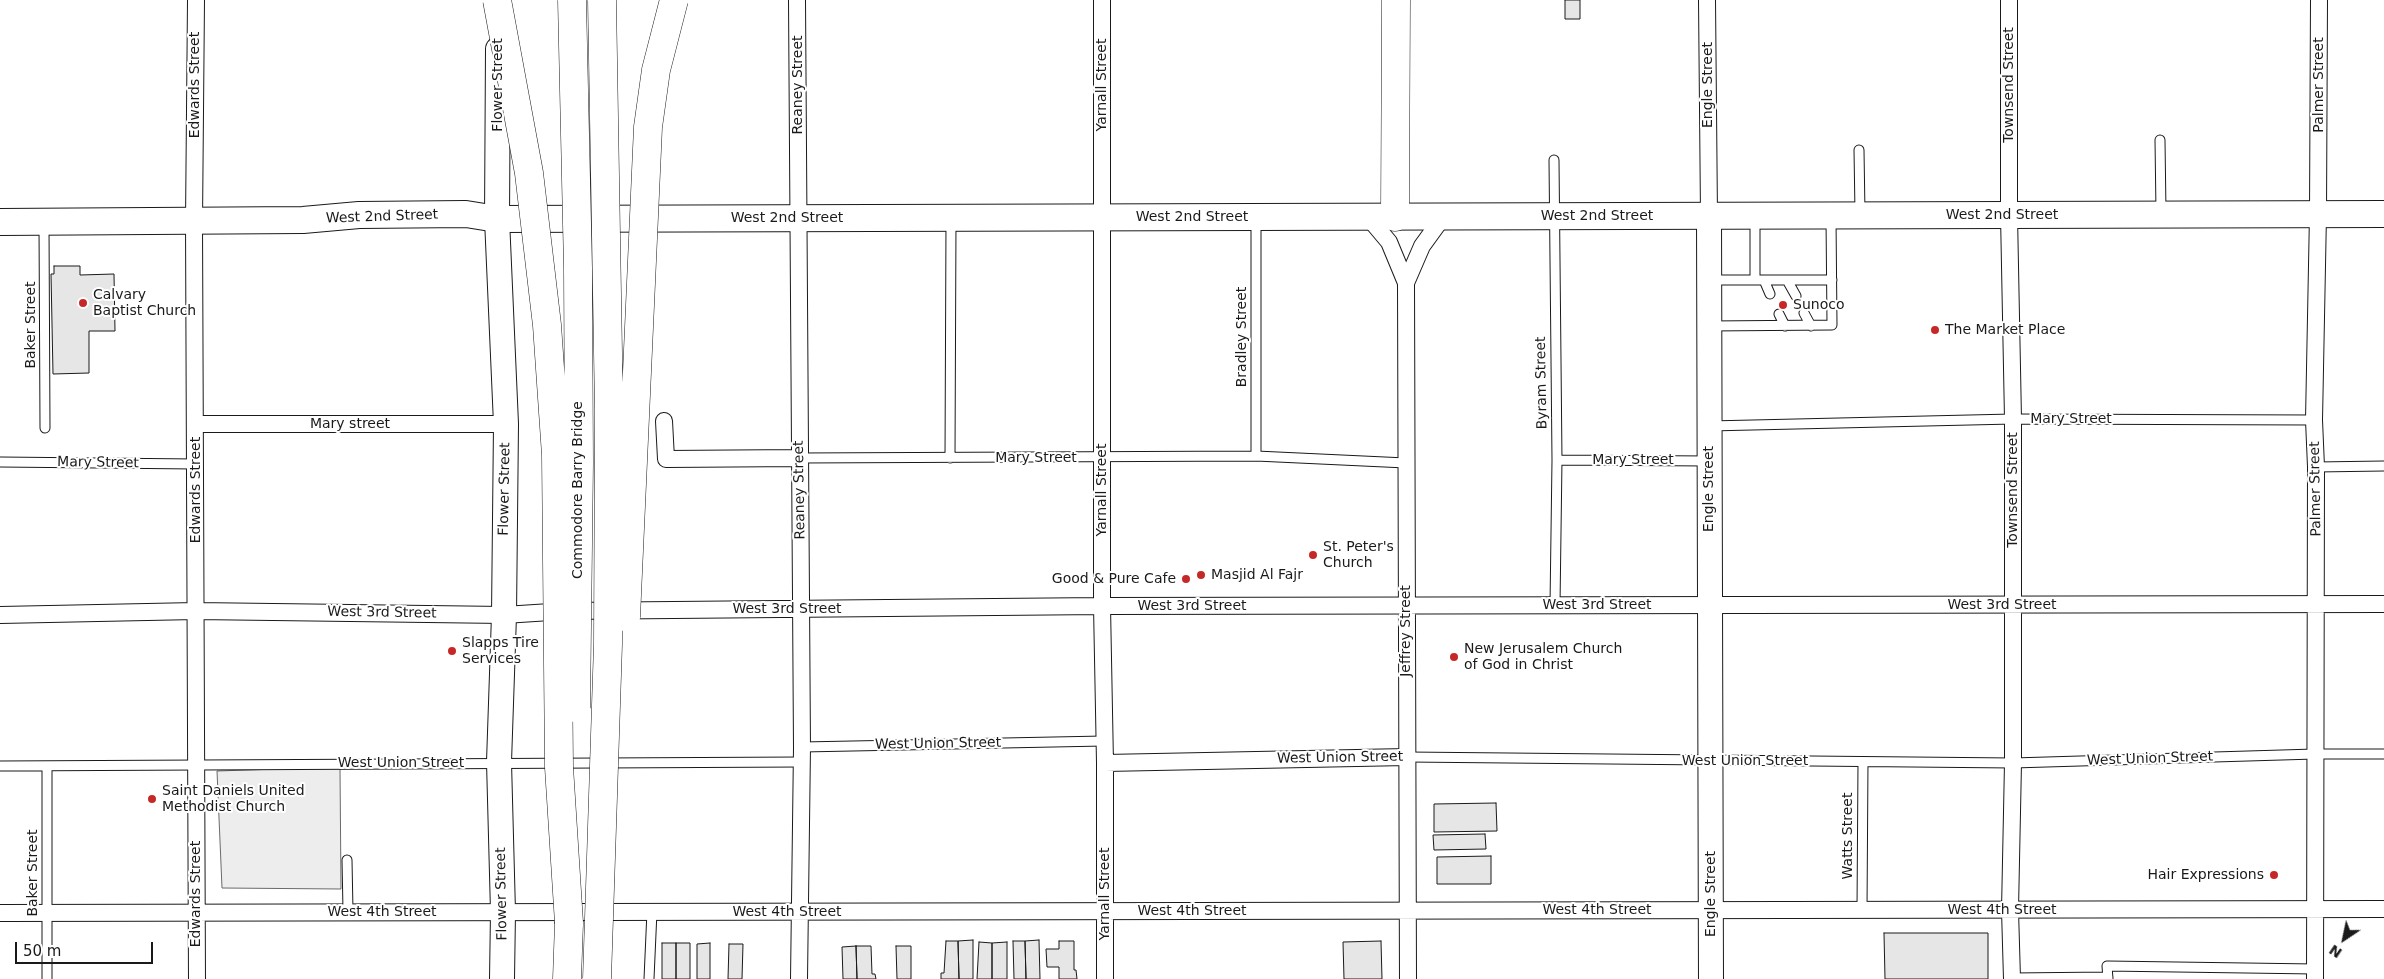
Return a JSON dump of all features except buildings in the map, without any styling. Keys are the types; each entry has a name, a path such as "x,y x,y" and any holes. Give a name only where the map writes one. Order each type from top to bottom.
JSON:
{"highway":[{"path":"498,0 529,173 547,325 556,455 559,767 569,923"},
{"name":"Commodore Barry Bridge","path":"567,979 577,661 579,464 578,268 572,0"},
{"path":"597,979 608,644 609,411 602,0"},
{"path":"603,814 624,666 648,127 656,70 674,0"},
{"path":"1395,217 1396,0"}],"main road":[{"name":"West 2nd Street","path":"0,222 194,222 303,220 369,215 466,214 497,218 1102,218 2384,214"}],"street":[{"name":"Edwards Street","path":"196,0 194,222 197,979"},
{"name":"Flower Street","path":"498,0 497,218 506,424 504,615 499,762 503,912 502,979"},
{"name":"Reaney Street","path":"798,0 802,610 802,755 798,912 799,979"},
{"name":"Yarnall Street","path":"1102,0 1102,606 1105,763 1105,979"},
{"name":"Engle Street","path":"1707,0 1711,979"},
{"name":"Townsend Street","path":"2009,0 2009,215 2013,419 2013,763 2010,910 2012,979"},
{"name":"Palmer Street","path":"2315,974 2316,467 2314,420 2318,214 2319,0"},
{"path":"1368,217 1388,242 1406,283"},
{"path":"1406,283 1422,246 1443,217"},
{"name":"Jeffrey Street","path":"1406,283 1408,979"},
{"name":"Mary Street","path":"664,420 666,459 800,458"},
{"name":"Mary street","path":"195,424 506,424"},
{"name":"West 3rd Street","path":"0,615 196,611 504,615 595,610 802,610 1102,606 2384,604"},
{"name":"West Union Street","path":"1105,763 1407,757"},
{"name":"West 4th Street","path":"0,913 2384,909"}],"lane":[{"path":"2160,140 2161,215"},
{"path":"1859,150 1860,215"},
{"name":"Byram Street","path":"1554,160 1553,216 1557,460 1555,605"},
{"path":"1755,216 1759,280 1770,294"},
{"path":"1709,326 1832,325 1831,216"},
{"name":"Bradley Street","path":"1256,217 1256,456"},
{"path":"950,458 951,218"},
{"name":"Baker Street","path":"44,222 45,428"},
{"path":"1709,280 1832,280"},
{"path":"1788,280 1796,296"},
{"path":"1804,313 1811,326"},
{"path":"1779,314 1784,326"},
{"name":"Mary Street","path":"1709,426 2013,419 2314,420"},
{"name":"Mary Street","path":"800,458 1256,456 1406,463"},
{"name":"Mary Street","path":"1557,460 1709,460"},
{"name":"Mary Street","path":"0,462 196,464"},
{"path":"2316,467 2384,466"},
{"name":"West Union Street","path":"0,766 499,762 802,755 1104,741"},
{"name":"West Union Street","path":"1407,757 2013,763 2315,754 2384,754"},
{"name":"Watts Street","path":"1862,910 1863,762"},
{"name":"Baker Street","path":"47,766 47,979"},
{"path":"347,860 348,911"},
{"path":"649,979 652,911"},
{"path":"2012,979 2108,978 2107,966 2268,968 2315,974"},
{"path":"2268,968 2269,979"}],"shaded area":[{"path":"340,767 341,889 222,888 217,771"}],"place":[{"name":"Calvary Baptist Church","path":"83,303"},
{"name":"Sunoco","path":"1783,305"},
{"name":"The Market Place","path":"1935,330"},
{"name":"St. Peter's Church","path":"1313,555"},
{"name":"Masjid Al Fajr","path":"1201,575"},
{"name":"Good & Pure Cafe","path":"1186,579"},
{"name":"Slapps Tire Services","path":"452,651"},
{"name":"New Jerusalem Church of God in Christ","path":"1454,657"},
{"name":"Saint Daniels United Methodist Church","path":"152,799"},
{"name":"Hair Expressions","path":"2274,875"}]}
